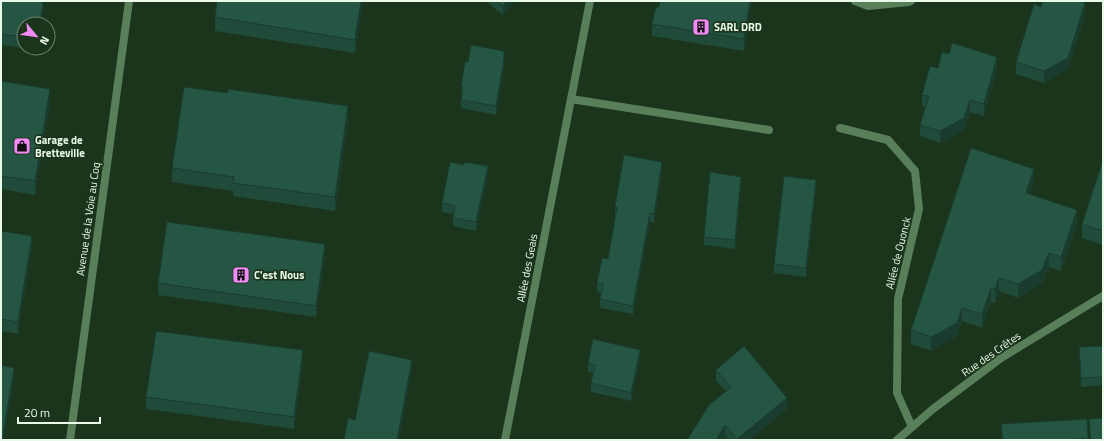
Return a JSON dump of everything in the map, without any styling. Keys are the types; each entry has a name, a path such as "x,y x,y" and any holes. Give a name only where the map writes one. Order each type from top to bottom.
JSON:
{"street":[{"name":"Avenue de la Voie au Coq","path":"70,440 129,1"},
{"name":"Allée des Geais","path":"505,440 590,1"},
{"path":"854,1 868,6 911,1"},
{"path":"571,99 769,130"},
{"name":"Allée de Ouonck","path":"840,128 888,140 915,171 920,209 898,299 897,393 912,428"},
{"name":"Rue des Crêtes","path":"897,440 933,409 1001,358 1103,296"}],"building":[{"path":"1,1 43,1 41,16 16,16 16,36 1,34"},
{"path":"217,1 361,1 355,40 215,17"},
{"path":"496,1 507,1 503,6"},
{"name":"SARL DRD","path":"660,1 750,1 744,39 652,24 655,10 659,6"},
{"path":"1043,1 1080,1 1085,3 1068,58 1044,71 1016,62 1034,4 1041,7"},
{"path":"952,43 997,57 984,104 970,100 964,118 940,131 920,125 929,96 922,95 930,66 938,68 942,52 949,54"},
{"path":"471,45 504,51 504,60 496,106 461,100 463,87 461,87 465,62 468,62"},
{"name":"Garage de Bretteville","path":"1,81 50,89 35,181 1,176"},
{"path":"184,87 228,93 228,89 348,106 335,197 233,183 234,177 172,168"},
{"path":"971,148 1034,169 1026,193 1077,210 1061,257 1049,253 1042,270 1018,284 999,278 995,289 991,288 982,314 962,308 957,323 931,337 911,330"},
{"path":"624,155 662,162 654,214 650,213 633,306 600,299 603,284 597,283 602,258 608,259"},
{"path":"1103,160 1103,231 1082,224"},
{"path":"450,162 464,165 464,162 488,166 476,222 453,218 455,206 442,203"},
{"path":"710,172 741,177 735,240 704,237"},
{"path":"784,176 816,180 806,268 774,264"},
{"name":"C'est Nous","path":"167,222 325,244 316,306 158,283"},
{"path":"1,231 32,236 18,322 1,319"},
{"path":"156,331 303,350 294,417 146,397"},
{"path":"593,339 640,350 631,393 591,383 595,365 588,363"},
{"path":"744,346 787,398 737,439 725,425 716,440 687,440 709,405 731,387 716,370"},
{"path":"1103,346 1103,377 1081,378 1079,347"},
{"path":"369,351 412,360 397,440 344,440 348,418 355,420"},
{"path":"1,365 14,368 2,440 1,440"},
{"path":"1103,418 1103,440 1091,440 1089,419"},
{"path":"1087,419 1088,438 1067,440 1003,440 1001,424"}],"place":[{"name":"SARL DRD","path":"701,27"},
{"name":"Garage de Bretteville","path":"22,146"},
{"name":"C'est Nous","path":"241,275"}]}
